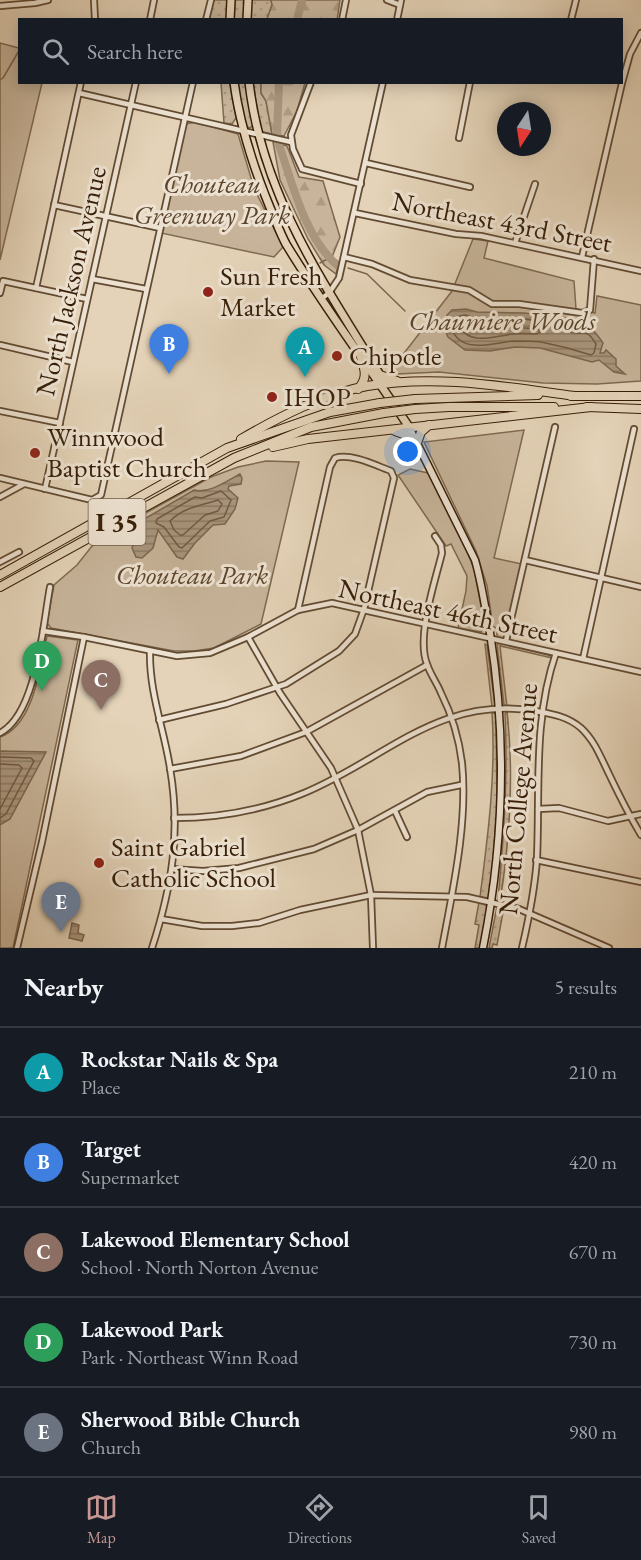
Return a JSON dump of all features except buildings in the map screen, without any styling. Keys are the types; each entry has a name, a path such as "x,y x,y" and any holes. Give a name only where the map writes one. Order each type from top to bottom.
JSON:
{"highway":[{"path":"358,389 365,375 360,357"},
{"path":"380,375 404,382"},
{"path":"227,448 255,431 324,399 381,385 404,382 458,381 575,396"},
{"name":"I 35","path":"0,575 227,448 330,412 415,399 510,395 641,396"},
{"name":"I 35","path":"0,587 234,458 311,427 415,409 495,406 641,409"},
{"path":"234,458 297,441 591,407"},
{"path":"391,430 402,432 416,441 421,432 431,424"}],"main road":[{"path":"230,18 231,0"},
{"path":"247,18 248,0"},
{"path":"234,84 242,129 285,243 409,427 475,560 482,584 499,709 501,746 501,825 492,902 483,948"},
{"path":"249,84 258,134 281,204 308,258 380,375 381,385"},
{"path":"291,250 308,258"}],"street":[{"path":"0,6 48,0"},
{"path":"94,0 95,18"},
{"path":"150,18 154,0"},
{"path":"206,18 211,0"},
{"path":"342,18 345,0"},
{"path":"387,0 400,2 397,18"},
{"path":"572,18 576,0"},
{"path":"623,79 630,54 641,33"},
{"path":"36,288 81,84"},
{"name":"North Jackson Avenue","path":"45,489 136,84"},
{"path":"0,478 92,500 101,495 193,84"},
{"path":"309,84 293,129 291,142 303,169 361,184"},
{"path":"321,299 329,293 339,279 383,84"},
{"path":"459,138 470,84"},
{"path":"582,257 622,84"},
{"path":"79,93 291,142"},
{"path":"366,163 470,187"},
{"path":"515,243 535,184"},
{"path":"54,205 160,228"},
{"name":"Northeast 43rd Street","path":"355,213 390,222 594,259 641,271"},
{"path":"344,257 372,264 410,280 468,290 492,304 519,304 585,313 590,310 594,259"},
{"path":"92,279 146,289"},
{"path":"0,293 3,281 87,300"},
{"path":"0,345 73,362"},
{"path":"0,411 60,423"},
{"path":"506,641 555,427"},
{"path":"583,659 634,429"},
{"path":"159,720 226,704 299,677 339,651 355,634 364,609 394,477 391,471 371,463 341,456 335,458 330,467 298,610"},
{"path":"0,497 24,484"},
{"path":"435,536 441,545 442,553 423,640 427,665 452,716 462,764 460,838 442,948"},
{"path":"0,562 19,552"},
{"path":"525,560 641,587"},
{"path":"0,733 7,729 19,715 32,686 50,587"},
{"name":"Northeast 46th Street","path":"43,631 177,656 210,653 248,637 298,610 332,603 641,672"},
{"path":"17,948 42,842 84,637"},
{"path":"248,637 276,687 336,778 358,830 371,895 372,948"},
{"path":"150,651 151,681 170,769 174,818 172,869 168,896 152,948"},
{"name":"North College Avenue","path":"522,948 536,860 541,712 555,653"},
{"path":"170,769 241,756 306,732 427,665"},
{"path":"174,818 217,816 252,810 303,794 336,778 424,727 452,716 499,709 518,709 566,718 587,734 600,754 630,818 641,835"},
{"path":"172,869 203,871 239,868 314,849 358,830 427,792 461,785"},
{"path":"538,809 560,808 608,822 641,814"},
{"path":"395,811 407,837"},
{"path":"536,860 641,882"},
{"path":"161,920 202,926 245,925 272,920 300,910 371,895 467,897 519,909 609,948"}],"green space":[{"path":"213,0 228,0 227,18 209,18"},
{"path":"235,0 245,0 244,18 234,18"},
{"path":"251,0 271,0 272,5 267,18 250,18"},
{"path":"271,0 340,0 337,18 267,18 272,5"},
{"path":"0,43 18,48 18,84 42,84 0,260"},
{"path":"221,84 230,84 236,118 232,124 224,123"},
{"path":"237,84 247,84 253,125 250,128 245,126"},
{"path":"253,84 261,84 261,93 266,101 272,134 263,132 260,128"},
{"path":"261,84 305,84 297,111 284,136 272,134 266,101 261,93"},
{"name":"Chouteau Greenway Park","path":"195,122 238,134 254,188 283,247 274,257 161,233 186,124"},
{"path":"273,142 287,146 299,177 323,181 340,237 332,257 339,262 336,274 324,265 308,239 280,180"},
{"name":"Chaumiere Woods","path":"473,239 488,241 484,258 574,281 576,309 595,313 597,296 641,305 641,381 597,384 543,383 439,372 397,374 391,370 452,291"},
{"path":"524,430 494,558 522,564 506,636 502,638 497,637 497,629 493,626 487,586 476,551 424,442"},
{"name":"Chouteau Park","path":"266,461 299,462 261,624 214,648 174,651 51,628 47,623 54,585 77,565 92,546 211,477 238,467"},
{"path":"410,469 428,473 467,551 474,569 485,627 481,632 458,628 467,576 451,544 446,546 398,475"},
{"path":"47,636 78,640 13,948 0,948 0,737 21,721 28,708 34,694"},
{"path":"500,642 552,656 552,658 500,646 507,707 504,705 497,645"},
{"path":"485,644 487,645 495,705 492,707"},
{"path":"507,711 510,806 500,902 498,899 505,807 505,714"},
{"path":"492,712 496,714 497,807 488,898 480,897 492,782"},
{"path":"479,902 488,906 480,948 475,948 479,925 475,924"},
{"path":"497,906 504,907 497,945 493,944 492,948 489,948"}],"water":[{"path":"466,309 477,312 524,313 567,318 571,320 574,327 593,330 603,343 600,353 606,350 616,359 616,366 625,374 614,372 599,360 592,362 540,348 465,350 448,337 445,330 447,315 452,310"},
{"path":"240,474 241,484 229,486 228,489 238,498 235,509 225,524 213,525 183,559 177,557 158,530 153,548 142,558 136,557 132,548 136,537 141,532 141,521 194,490 212,489"},
{"path":"0,751 46,752 10,819 0,825"},
{"path":"72,923 79,925 78,933 84,935 82,941 69,938"}],"waterway":[{"path":"298,18 302,0"},
{"path":"0,80 18,52"},
{"path":"277,135 279,84"},
{"path":"278,142 300,208 316,239 337,265"},
{"path":"320,263 329,258"},
{"path":"348,268 367,274 405,311"}],"place":[{"name":"Sun Fresh Market","path":"208,292"},
{"name":"Chipotle","path":"337,356"},
{"name":"Target","path":"169,374"},
{"name":"Rockstar Nails & Spa","path":"305,377"},
{"name":"IHOP","path":"272,397"},
{"name":"Winnwood Baptist Church","path":"35,453"},
{"name":"Lakewood Park","path":"42,691"},
{"name":"Lakewood Elementary School","path":"101,710"},
{"name":"Saint Gabriel Catholic School","path":"99,863"},
{"name":"Sherwood Bible Church","path":"61,932"}]}
